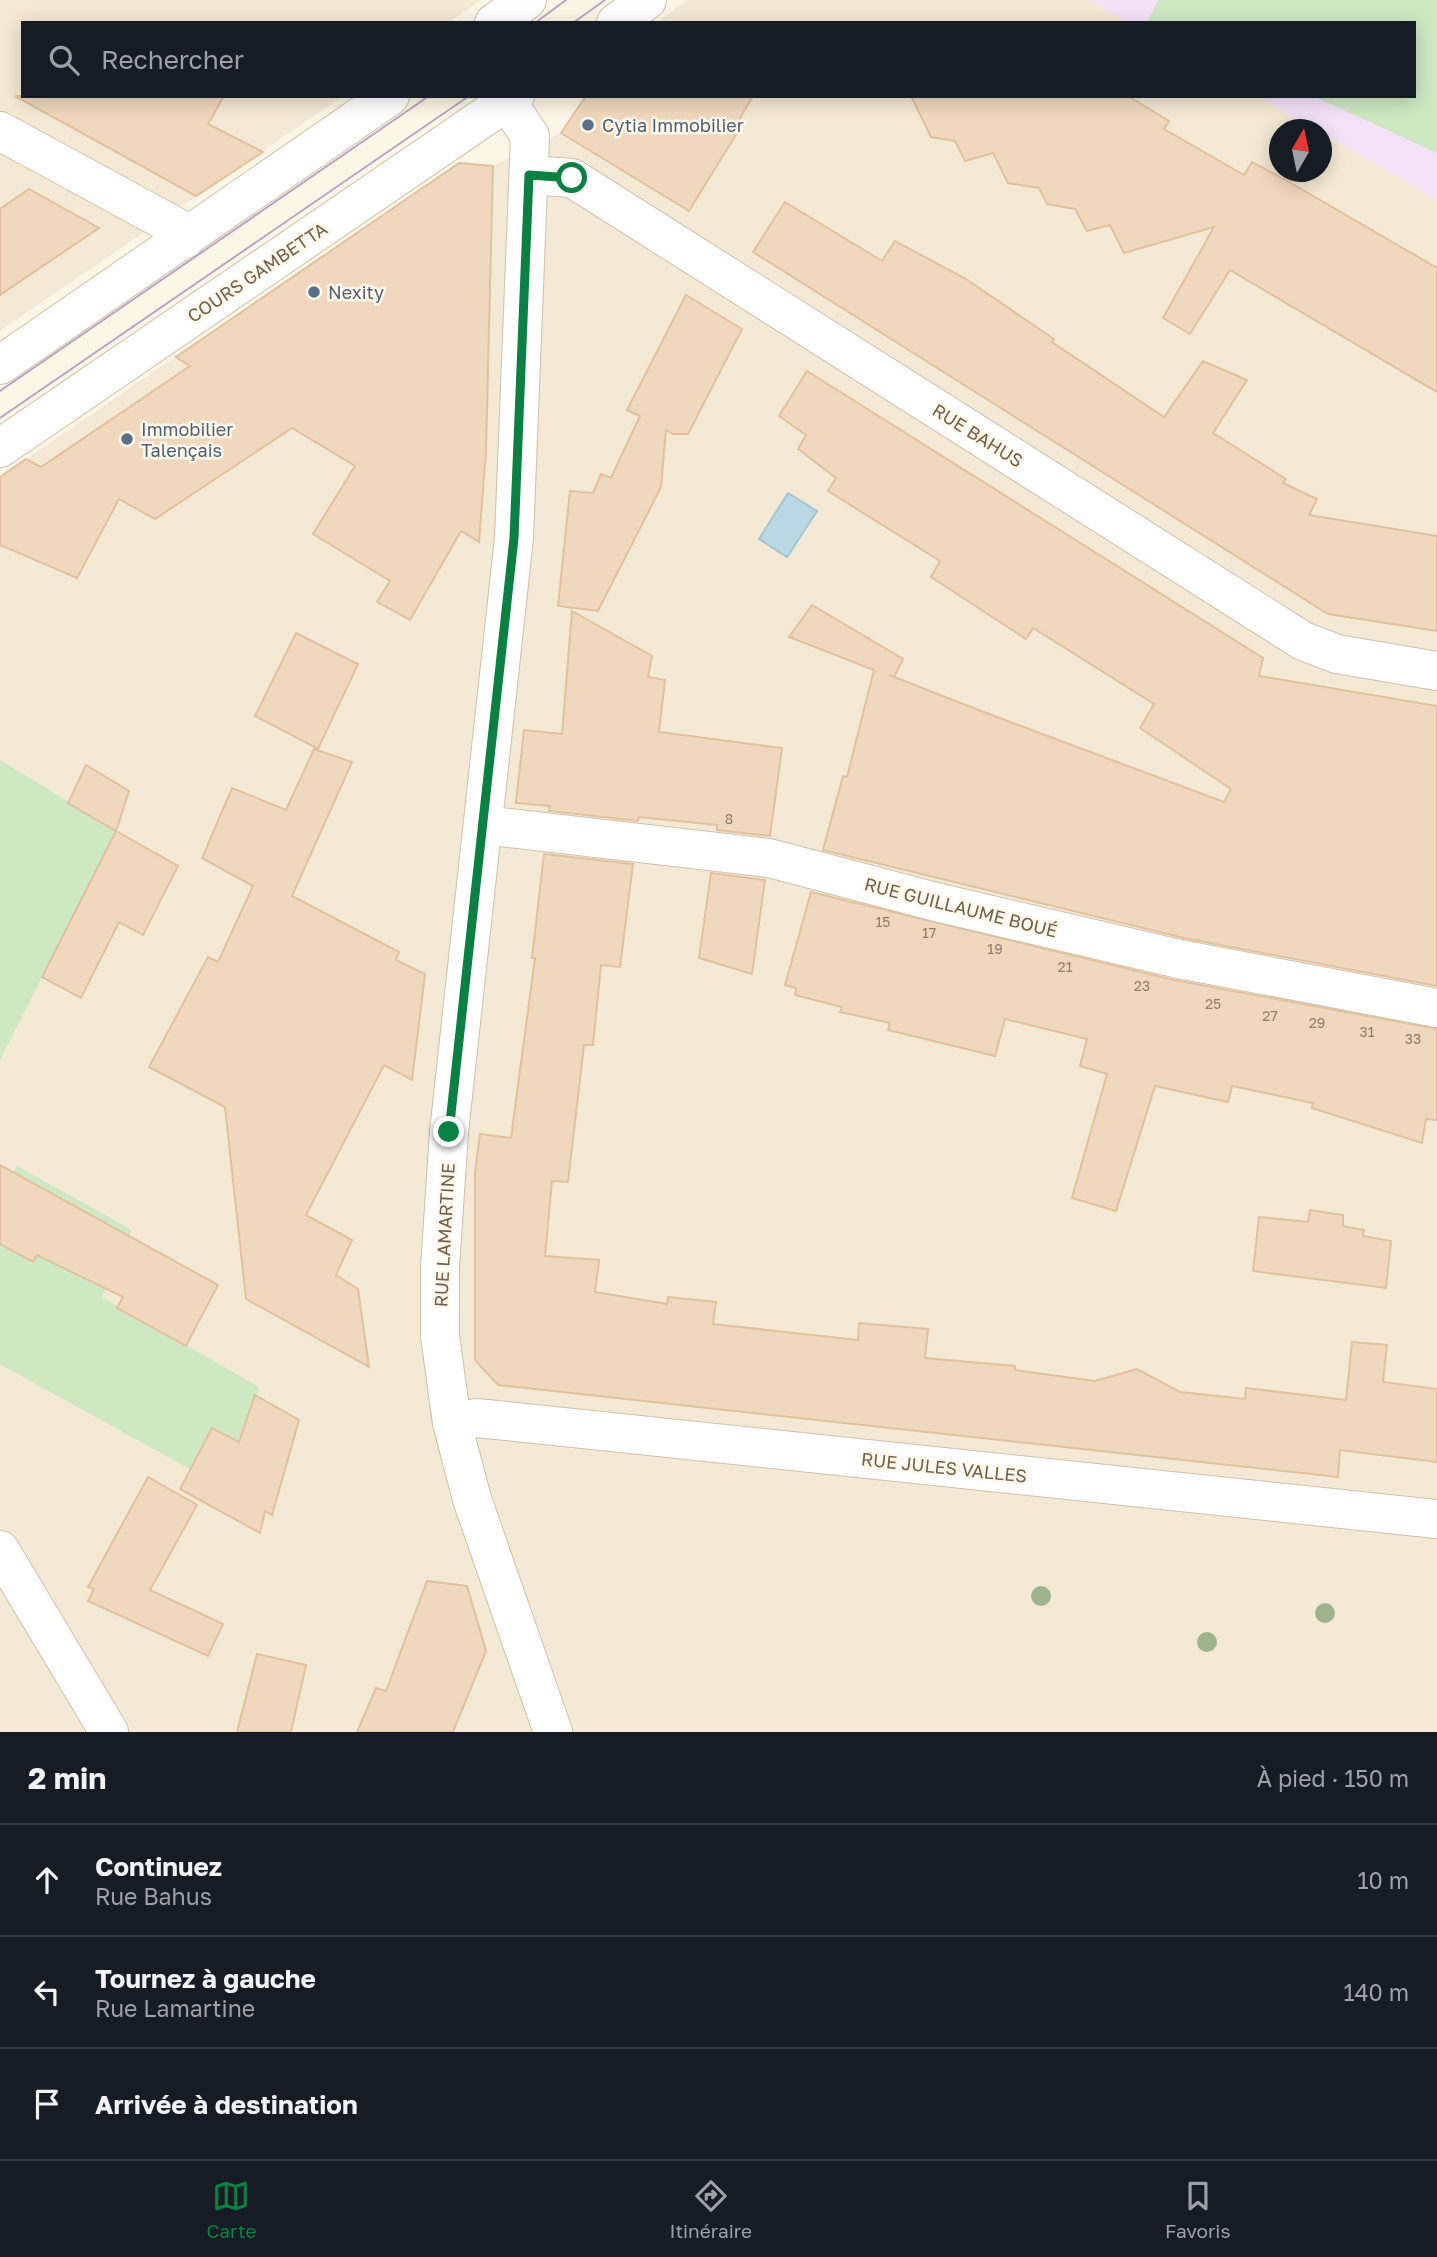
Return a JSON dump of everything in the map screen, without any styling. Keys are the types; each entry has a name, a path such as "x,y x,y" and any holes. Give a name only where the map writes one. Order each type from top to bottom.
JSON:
{"street":[{"path":"497,21 527,0"},
{"path":"619,21 647,0"},
{"path":"0,365 387,98"},
{"name":"RUE LAMARTINE","path":"511,99 530,136 514,538 449,1132 440,1267 439,1336 452,1423 472,1499 553,1732"},
{"name":"COURS GAMBETTA","path":"0,448 511,99"},
{"path":"0,131 178,228 184,239"},
{"name":"RUE BAHUS","path":"529,175 572,178 1303,641 1337,654 1437,671"},
{"name":"RUE GUILLAUME BOUÉ","path":"483,825 769,858 936,902 1179,959 1437,1008"},
{"name":"RUE JULES VALLES","path":"452,1423 476,1418 497,1420 1437,1519"},
{"path":"0,1550 105,1730"}],"shaded area":[{"path":"0,0 481,0 451,21 21,21 21,98 340,98 0,331"},
{"path":"688,0 1089,0 1126,21 659,21"},
{"path":"1089,0 1437,0 1437,200 1332,139 1332,119 1297,119 1261,98 1416,98 1416,21 1126,21"},
{"path":"585,98 1261,98 1297,119 1269,119 1269,182 1332,182 1332,139 1437,200 1437,1732 0,1732 0,477 459,163 493,166 561,133"}],"green space":[{"path":"1158,0 1437,0 1437,153 1317,98 1416,98 1416,21 1148,21"},
{"path":"0,760 116,831 0,1060"},
{"path":"17,1166 132,1230 102,1297 259,1387 224,1488 0,1364 0,1200"}],"water":[{"path":"788,493 817,511 787,557 759,539"}],"building":[{"path":"15,96 223,98 208,124 263,152 196,196"},
{"path":"585,98 752,98 733,130 737,133 689,211 561,133"},
{"path":"912,98 1131,98 1169,121 1164,129 1244,175 1252,162 1269,171 1269,182 1289,182 1437,268 1437,392 1230,270 1190,334 1163,318 1214,227 1124,253 1110,225 1087,231 1075,209 1047,204 1039,188 1008,183 993,153 965,161 955,141 931,137"},
{"path":"459,163 493,166 486,450 479,542 461,531 410,620 377,602 390,581 313,534 355,466 292,428 155,519 119,499 77,578 0,545 0,477 26,459 41,467 190,366 176,357"},
{"path":"29,189 99,228 0,295 0,209"},
{"path":"785,202 882,261 895,241 966,279 1054,339 1052,342 1164,417 1203,361 1247,380 1213,433 1286,479 1283,483 1317,499 1309,515 1437,536 1437,631 1328,614 753,252"},
{"path":"686,295 742,329 688,434 673,434 666,430 661,487 598,611 558,606 570,491 593,493 601,474 611,478 640,416 627,410"},
{"path":"807,371 1263,658 1259,676 1437,706 1437,986 1184,938 823,850 843,776 847,777 874,670 789,637 812,605 903,659 894,677 1224,802 1231,789 1140,728 1154,704 1033,628 1026,639 931,577 940,561 828,491 836,478 798,449 806,435 779,416"},
{"path":"572,611 652,656 648,677 665,680 659,732 782,748 770,836 717,830 717,825 639,817 638,821 549,811 550,806 516,803 524,730 562,734"},
{"path":"296,633 358,664 318,749 255,716"},
{"path":"314,749 352,762 292,896 399,952 396,960 425,974 412,1080 384,1065 306,1215 352,1240 336,1275 358,1289 369,1367 246,1299 225,1107 149,1067 208,957 218,962 253,886 202,858 232,788 286,810"},
{"path":"86,765 129,791 116,831 68,803"},
{"path":"116,831 178,866 143,935 119,922 81,998 42,977"},
{"path":"544,854 633,864 620,967 601,965 593,1045 584,1045 568,1182 552,1181 545,1256 599,1260 595,1292 667,1304 668,1297 716,1302 713,1324 858,1340 859,1323 928,1329 925,1358 1015,1366 1015,1370 1095,1381 1137,1369 1180,1392 1245,1399 1246,1388 1346,1400 1352,1342 1387,1345 1383,1382 1437,1389 1437,1462 1340,1450 1338,1477 498,1385 475,1360 475,1173 480,1134 511,1138 535,958 532,958"},
{"path":"711,873 765,880 752,974 699,958"},
{"path":"811,892 1174,980 1437,1029 1437,1120 1426,1119 1422,1143 1312,1108 1313,1103 1232,1086 1228,1102 1155,1086 1116,1211 1072,1198 1107,1074 1080,1066 1087,1039 1005,1019 995,1056 888,1030 890,1023 840,1012 842,1007 795,995 796,988 785,985"},
{"path":"0,1165 218,1285 186,1346 117,1308 123,1297 37,1255 33,1262 0,1244"},
{"path":"1310,1210 1343,1215 1343,1226 1364,1230 1363,1236 1391,1241 1386,1288 1253,1271 1259,1217 1308,1222"},
{"path":"255,1395 299,1420 272,1515 265,1511 260,1533 180,1489 212,1428 239,1442"},
{"path":"148,1477 197,1505 150,1590 223,1624 208,1656 88,1601 94,1589 88,1587"},
{"path":"427,1581 467,1586 486,1651 453,1732 357,1732 376,1688 386,1691"},
{"path":"257,1654 306,1665 291,1732 237,1732"}],"tram line":[{"path":"538,21 566,0"},
{"path":"576,21 605,0"},
{"path":"0,391 426,98"},
{"path":"0,418 466,98"}],"place":[{"name":"Cytia Immobilier","path":"588,125"},
{"name":"Nexity","path":"314,292"},
{"name":"Immobilier Talençais","path":"127,439"}],"route":[{"path":"449,1132 500,689 514,538 529,175 572,178"}]}
